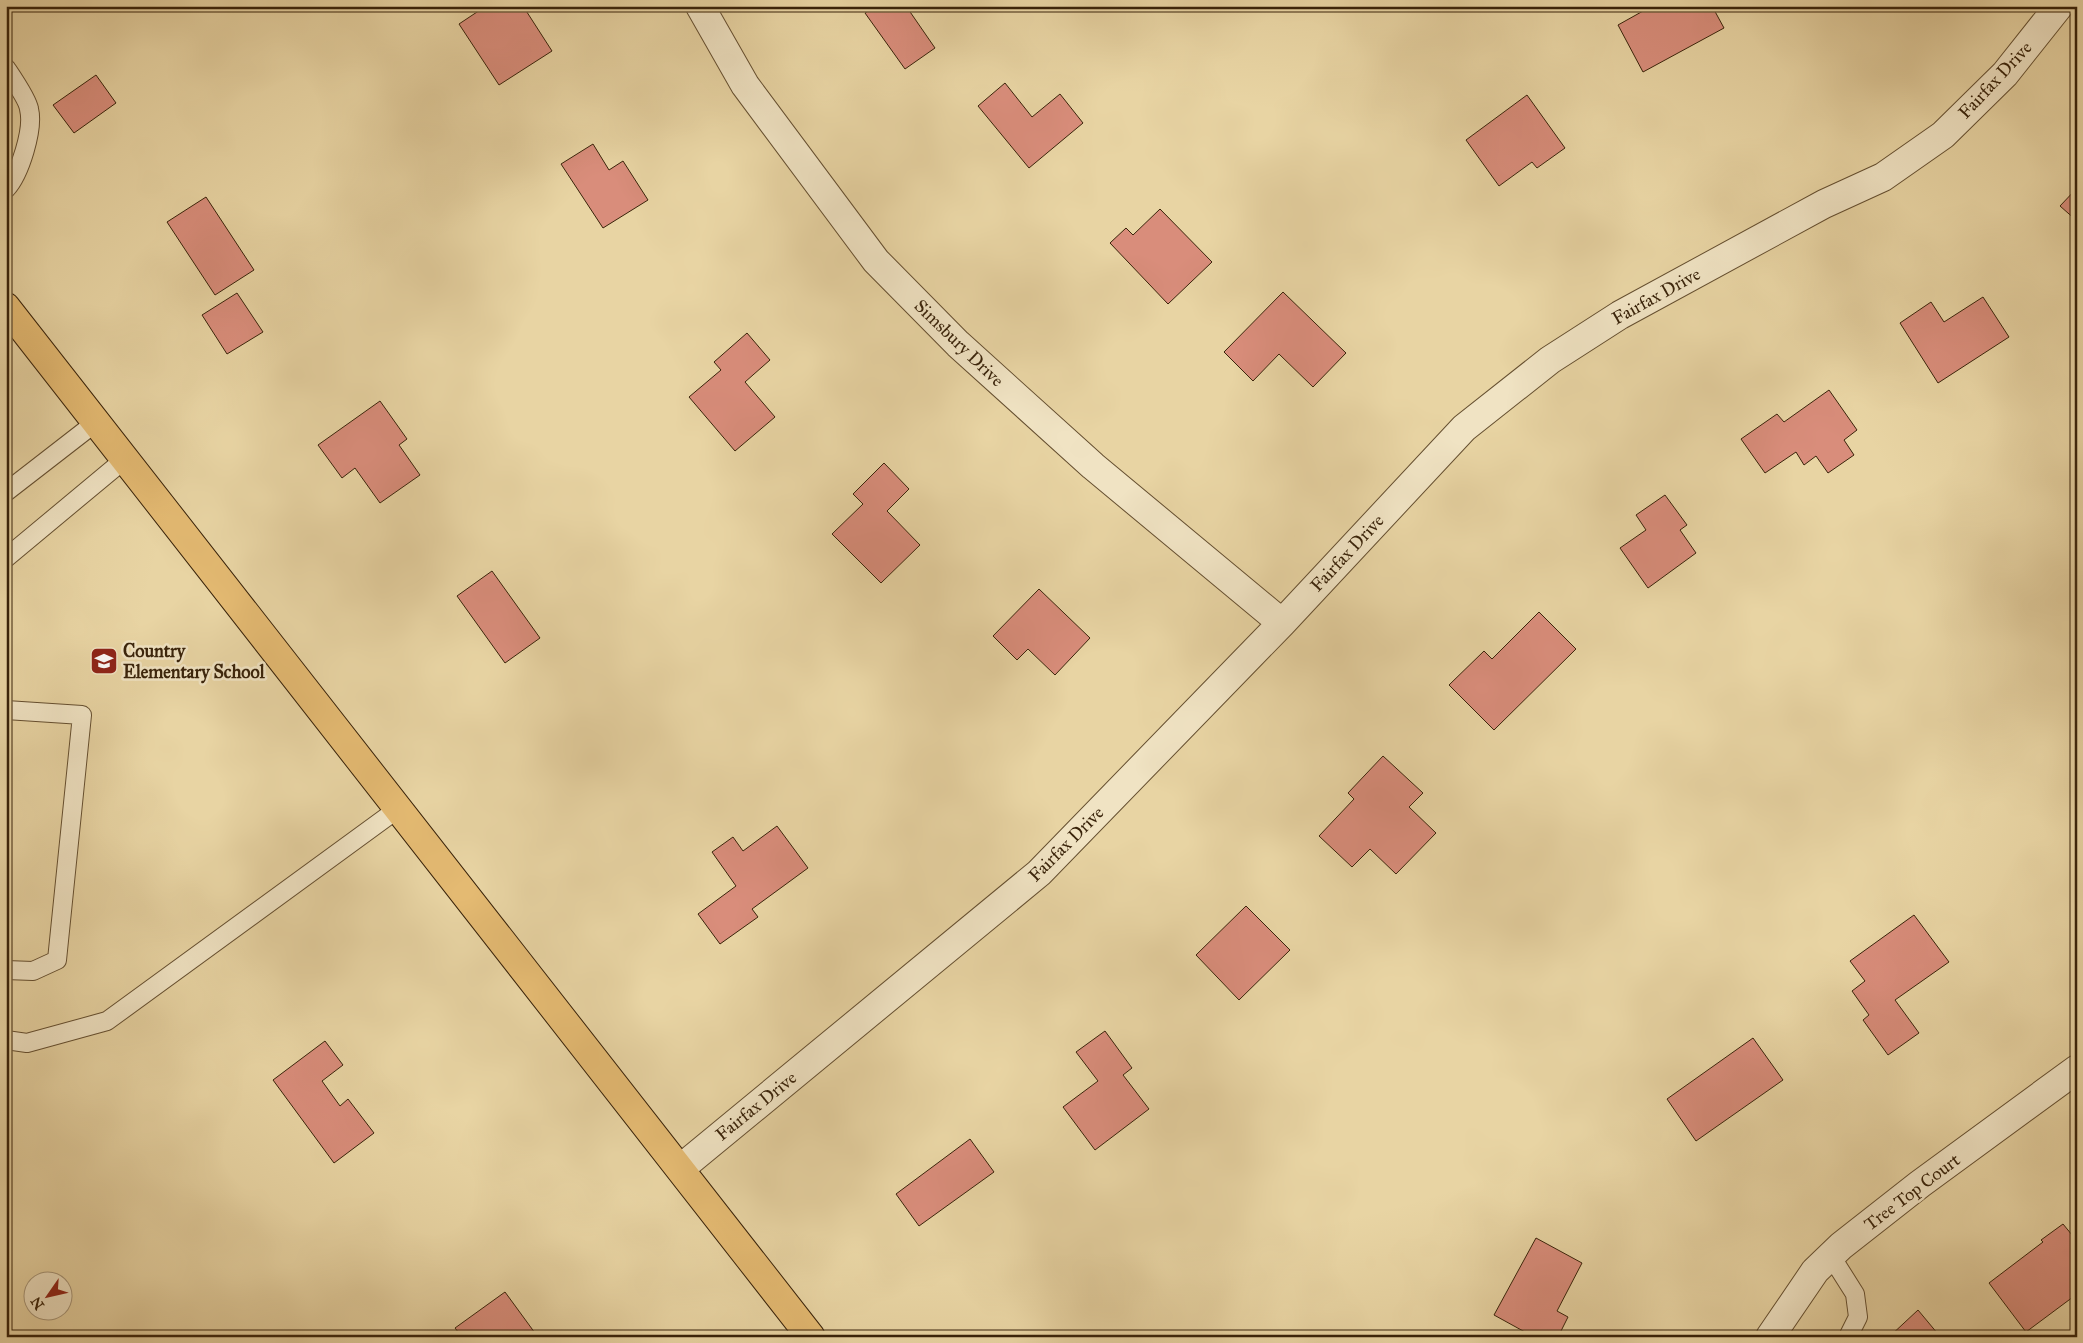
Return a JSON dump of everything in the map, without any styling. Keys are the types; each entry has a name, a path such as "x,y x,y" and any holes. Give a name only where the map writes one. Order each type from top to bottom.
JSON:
{"main road":[{"path":"6,307 95,423 681,1168 811,1337"}],"street":[{"name":"Simsbury Drive","path":"700,6 745,85 876,262 958,344 1093,466 1282,623"},
{"name":"Fairfax Drive","path":"681,1168 1039,873 1282,623 1464,428 1550,360 1620,315 1824,204 1883,177 1943,135 2005,74 2059,6"},
{"name":"Tree Top Court","path":"1770,1337 1815,1271 1831,1256 1920,1184 2077,1069"}],"lane":[{"path":"6,68 30,108 28,138 13,182 6,189"},
{"path":"6,492 95,423"},
{"path":"6,558 125,459"},
{"path":"6,710 82,715 56,960 33,971 6,970"},
{"path":"6,1040 27,1043 107,1021 399,808"},
{"path":"1831,1256 1855,1294 1858,1317 1848,1337"}],"building":[{"path":"486,6 523,6 552,51 499,85 459,24"},
{"path":"872,6 906,6 935,48 905,69 865,13 873,8"},
{"path":"1652,6 1712,6 1724,28 1643,72 1618,25"},
{"path":"96,75 116,103 74,133 53,105"},
{"path":"1005,83 1032,117 1060,94 1083,123 1029,168 978,106"},
{"path":"1527,95 1565,148 1537,168 1532,162 1499,186 1466,140"},
{"path":"593,144 609,170 623,161 648,200 603,228 561,164"},
{"path":"2077,188 2077,221 2060,206"},
{"path":"206,197 254,270 215,295 167,222"},
{"path":"1160,209 1212,262 1168,304 1110,243 1126,228 1133,235"},
{"path":"1283,292 1346,353 1313,387 1279,354 1253,381 1224,352"},
{"path":"237,293 263,332 227,354 202,315"},
{"path":"1983,297 2009,337 1938,383 1900,323 1931,302 1944,322"},
{"path":"747,333 770,360 745,382 775,417 735,451 689,397 721,370 714,362"},
{"path":"1829,390 1857,430 1844,440 1854,455 1828,473 1816,456 1804,465 1796,452 1765,473 1741,439 1777,414 1784,422"},
{"path":"380,401 407,439 399,445 420,475 380,503 355,468 342,478 318,445"},
{"path":"884,463 909,489 887,511 920,545 881,583 832,534 863,504 853,494"},
{"path":"1665,495 1687,525 1680,530 1696,553 1648,588 1620,548 1646,530 1636,515"},
{"path":"492,571 540,638 505,663 457,596"},
{"path":"1039,589 1090,638 1055,675 1028,649 1017,660 993,636"},
{"path":"1539,612 1576,649 1494,730 1449,685 1484,651 1492,659"},
{"path":"1383,756 1423,793 1409,807 1436,833 1396,874 1370,849 1352,867 1319,836 1354,799 1348,793"},
{"path":"777,826 808,868 752,909 758,917 720,944 698,914 736,886 712,852 733,837 743,851"},
{"path":"1246,906 1290,950 1239,1000 1196,955"},
{"path":"1914,915 1949,962 1895,1000 1919,1033 1888,1055 1863,1020 1869,1015 1852,991 1865,981 1850,961"},
{"path":"1105,1031 1132,1068 1123,1075 1149,1109 1095,1150 1063,1107 1098,1081 1076,1052"},
{"path":"1753,1038 1783,1080 1696,1141 1667,1099"},
{"path":"325,1041 343,1065 322,1081 340,1106 348,1099 374,1133 334,1163 273,1080"},
{"path":"970,1139 994,1172 919,1226 896,1194"},
{"path":"2063,1224 2077,1241 2077,1294 2026,1332 1989,1283 2043,1242 2041,1240"},
{"path":"1536,1238 1582,1263 1557,1311 1568,1317 1558,1337 1534,1337 1494,1315"},
{"path":"505,1292 535,1333 530,1337 462,1337 455,1328"},
{"path":"1918,1310 1938,1334 1935,1337 1889,1337"}],"place":[{"name":"Country Elementary School","path":"104,661"}]}
